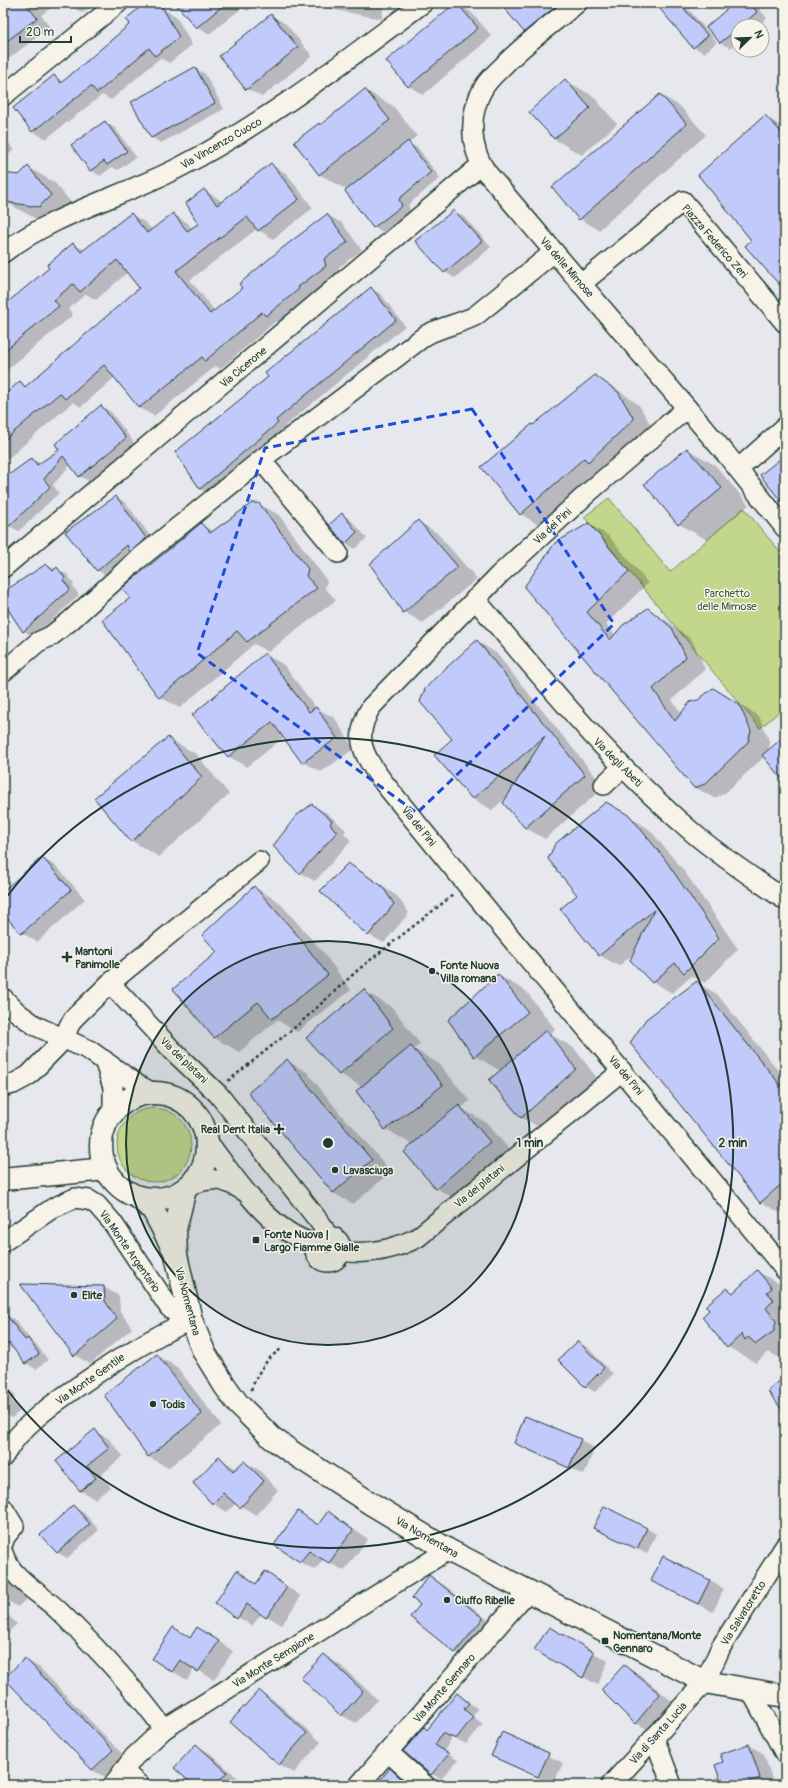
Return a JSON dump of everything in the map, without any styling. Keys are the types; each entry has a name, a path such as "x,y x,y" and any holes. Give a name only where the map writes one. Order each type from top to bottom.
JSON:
{"main road":[{"path":"153,1093 166,1094 179,1099 189,1106 198,1116 204,1128 207,1140 206,1156 201,1171 188,1186 170,1197 154,1199 138,1197 124,1190 112,1179 101,1154 101,1139 105,1125 113,1112 124,1102 138,1095 153,1093"},
{"path":"3,1179 106,1168"},
{"name":"Via Nomentana","path":"188,1186 175,1229 176,1255 191,1320 201,1346 214,1370 238,1404 262,1429 300,1458 370,1503 448,1550 705,1682 785,1696"},
{"name":"Via Nomentana","path":"138,1197 153,1210 176,1255"}],"street":[{"path":"3,96 118,3"},
{"name":"Via Vincenzo Cuoco","path":"3,253 47,226 144,184 199,157 245,130 310,87 422,3"},
{"name":"Via delle Mimose","path":"577,3 518,51 484,87 475,108 472,128 475,150 482,165 738,469 785,528"},
{"name":"Via Cicerone","path":"3,568 482,165"},
{"name":"Piazza Federico Zeri","path":"581,284 682,201 785,323"},
{"path":"3,672 38,642 51,636 70,621 136,561 261,460 414,342 437,329 462,322 475,316 554,252"},
{"name":"Via dei Pini","path":"687,408 589,492 475,599 371,707 362,724 361,740 371,766 384,783 493,918 622,1071 785,1270"},
{"path":"738,469 785,427"},
{"path":"261,460 338,553"},
{"name":"Via degli Abeti","path":"475,599 583,726 622,768 701,840 725,859 785,900"},
{"path":"604,785 622,768"},
{"path":"3,1087 13,1084 28,1076 64,1039 74,1018 110,983 259,861"},
{"name":"Via dei platani","path":"110,983 174,1052 206,1081 221,1098 322,1225 321,1240 314,1248 317,1256 324,1262 334,1261 338,1258 341,1251 354,1253 394,1248 417,1238 622,1071"},
{"path":"3,998 18,1013 30,1022 84,1047 138,1085 153,1093"},
{"path":"104,1060 113,1087 113,1112"},
{"path":"207,1140 242,1190 286,1232 302,1240 321,1240"},
{"path":"188,1186 204,1180 217,1179 230,1183 242,1190"},
{"name":"Via Monte Argentario","path":"3,1242 53,1208 75,1198 89,1200 97,1205 112,1222 169,1306 177,1314 191,1320"},
{"name":"Via Monte Gentile","path":"3,1457 11,1444 22,1432 56,1402 134,1349 168,1330 191,1320"},
{"path":"3,1508 14,1526 8,1533 3,1543"},
{"name":"Via Salvatoretto","path":"705,1682 722,1647 785,1546"},
{"name":"Via Monte Sempione","path":"118,1778 143,1747 164,1729 448,1550"},
{"path":"3,1554 15,1574 47,1600 66,1618 126,1681 164,1729"},
{"name":"Via Monte Gennaro","path":"358,1785 528,1590"},
{"name":"Via di Santa Lucia","path":"611,1785 705,1682"},
{"path":"751,1691 785,1754"},
{"path":"654,1737 672,1785"},
{"path":"388,1752 425,1785"},
{"path":"118,1778 139,1785"}],"path":[{"path":"226,1083 299,1024 359,970 456,892"},
{"path":"249,1393 262,1366 270,1357 281,1349"}],"highlighted area":[{"path":"472,409 614,624 417,813 197,653 265,448"}],"green space":[{"name":"Parchetto delle Mimose","path":"609,498 670,572 744,508 785,558 785,707 760,728 584,517"},
{"path":"147,1108 161,1108 175,1114 185,1124 191,1138 191,1152 185,1166 175,1176 161,1182 147,1182 133,1176 123,1166 117,1152 117,1138 123,1124 133,1114"}],"building":[{"path":"3,3 25,3 37,18 3,44"},
{"path":"145,3 160,3 179,37 155,56 149,48 97,93 91,86 32,132 13,108 54,75 61,83 130,24 126,19"},
{"path":"175,3 226,3 196,28"},
{"path":"455,3 457,3 478,28 408,87 386,61"},
{"path":"500,3 560,3 524,32"},
{"path":"655,3 679,3 708,36 693,48"},
{"path":"734,3 750,3 757,12 750,18 730,18 730,35 720,43 706,27"},
{"path":"271,14 298,47 246,90 219,56"},
{"path":"195,67 215,103 151,138 131,102"},
{"path":"565,79 590,108 554,139 529,112"},
{"path":"365,89 390,120 319,175 294,142 319,123 320,125"},
{"path":"660,94 687,124 579,220 552,187"},
{"path":"765,115 785,136 785,291 745,246 751,240 698,175"},
{"path":"105,121 127,151 107,165 104,161 90,171 71,145"},
{"path":"408,141 431,172 399,199 402,206 373,228 345,191"},
{"path":"271,163 299,199 258,231 247,217 176,271 210,314 242,288 239,284 281,249 327,214 348,242 324,259 326,266 298,287 299,289 266,316 262,312 205,361 202,357 139,408 104,365 65,399 60,393 3,441 3,396 20,381 25,387 139,288 117,260 80,292 73,284 54,300 59,306 3,352 3,306 49,268 47,265 73,243 81,252 131,213 147,233 173,213 187,231 198,224 186,203 204,189 217,205"},
{"path":"28,166 51,195 39,207 5,202 7,187 3,187 3,173 19,175"},
{"path":"454,210 482,241 444,273 415,241"},
{"path":"371,287 396,320 276,420 278,423 200,489 175,452 268,377 265,373"},
{"path":"595,375 618,392 634,419 588,462 584,458 520,515 481,467 532,424 533,425"},
{"path":"101,405 126,438 79,477 63,456 44,479 50,487 3,532 3,479 32,458 37,465 59,450 55,444"},
{"path":"687,448 722,488 678,525 644,484"},
{"path":"785,455 785,506 760,475"},
{"path":"116,496 146,538 130,552 127,545 97,571 65,532"},
{"path":"252,503 259,503 308,569 306,576 317,588 247,642 237,631 159,698 102,620 130,598 122,588 201,523 210,533"},
{"path":"342,513 357,532 345,544 329,525"},
{"path":"418,520 458,567 403,613 370,564"},
{"path":"589,523 629,571 587,612 610,640 623,625 648,608 672,628 686,657 653,689 675,721 690,702 698,700 713,688 739,704 751,731 748,742 705,784 694,788 524,587 555,543"},
{"path":"46,564 53,571 57,567 65,578 63,580 70,589 23,632 3,602 3,592"},
{"path":"477,640 585,775 525,828 503,803 545,736 472,799 434,755 452,739 420,702 425,689 435,678"},
{"path":"265,653 309,712 316,707 337,738 302,763 272,722 228,757 192,715"},
{"path":"785,736 785,783 762,755"},
{"path":"168,737 202,777 131,842 94,798"},
{"path":"606,802 630,816 664,858 719,938 684,973 675,963 652,983 630,960 654,910 599,956 560,909 577,895 548,859 555,844"},
{"path":"312,804 332,821 330,824 337,832 299,874 273,846 296,816"},
{"path":"42,857 71,890 21,934 3,913 3,891"},
{"path":"348,863 382,886 394,904 368,936 320,891"},
{"path":"254,886 299,937 328,975 272,1019 258,1002 214,1038 173,989 217,952 202,935"},
{"path":"498,974 528,1012 474,1057 448,1020"},
{"path":"697,981 785,1091 785,1181 760,1203 630,1043 646,1019"},
{"path":"364,989 393,1028 339,1075 306,1038"},
{"path":"546,1030 576,1069 521,1118 489,1080"},
{"path":"411,1046 443,1085 385,1130 356,1091"},
{"path":"287,1059 330,1112 331,1111 372,1160 333,1193 248,1093"},
{"path":"459,1105 490,1142 436,1189 404,1152 429,1129"},
{"path":"757,1270 772,1288 767,1292 774,1300 766,1308 776,1321 774,1331 756,1344 748,1337 745,1340 742,1334 727,1348 702,1317 709,1310 705,1306 727,1288 733,1293"},
{"path":"20,1284 104,1286 105,1301 117,1319 74,1356"},
{"path":"3,1310 25,1340 28,1338 39,1354 25,1364 9,1343 3,1347"},
{"path":"578,1341 604,1368 585,1387 558,1360"},
{"name":"Todis","path":"157,1354 202,1414 148,1457 104,1395"},
{"path":"785,1376 785,1414 768,1391"},
{"path":"525,1416 581,1439 569,1468 514,1443"},
{"path":"95,1429 109,1448 87,1466 96,1478 80,1491 56,1461"},
{"path":"219,1456 233,1471 244,1461 264,1481 240,1508 223,1493 212,1504 193,1483"},
{"path":"73,1505 90,1524 57,1553 40,1535"},
{"path":"604,1506 647,1528 637,1549 593,1528"},
{"path":"298,1511 318,1525 328,1511 353,1530 329,1563 309,1551 300,1562 274,1545"},
{"path":"663,1556 710,1580 698,1604 651,1581"},
{"path":"237,1570 256,1584 265,1571 287,1587 266,1618 247,1604 237,1619 215,1603"},
{"path":"429,1575 483,1618 455,1653 410,1617 420,1605 412,1598"},
{"path":"173,1627 190,1638 197,1627 219,1641 198,1672 180,1660 172,1672 152,1659"},
{"path":"549,1627 594,1652 583,1678 534,1650"},
{"path":"324,1654 363,1691 341,1716 301,1678"},
{"path":"25,1658 113,1750 92,1770 4,1678"},
{"path":"624,1665 660,1694 635,1724 601,1690"},
{"path":"259,1690 307,1733 279,1765 230,1722"},
{"path":"457,1693 469,1703 464,1709 473,1717 456,1739 442,1733 435,1745 449,1754 431,1775 403,1751 424,1727 427,1730"},
{"path":"502,1732 549,1753 538,1777 491,1756"},
{"path":"196,1744 227,1772 216,1785 193,1785 174,1768"},
{"path":"749,1744 760,1778 740,1785 722,1785 715,1765 723,1762 720,1754"},
{"path":"390,1768 408,1785 376,1785"}],"place":[{"name":"Mantoni Panimolle","path":"67,957"},
{"name":"Fonte Nuova Villa romana","path":"432,971"},
{"name":"Real Dent Italia","path":"279,1129"},
{"name":"Lavasciuga","path":"335,1170"},
{"name":"Fonte Nuova | Largo Fiamme Gialle","path":"256,1240"},
{"name":"Elite","path":"74,1295"},
{"name":"Todis","path":"153,1404"},
{"name":"Ciuffo Ribelle","path":"447,1600"},
{"name":"Nomentana/Monte Gennaro","path":"605,1641"}]}
